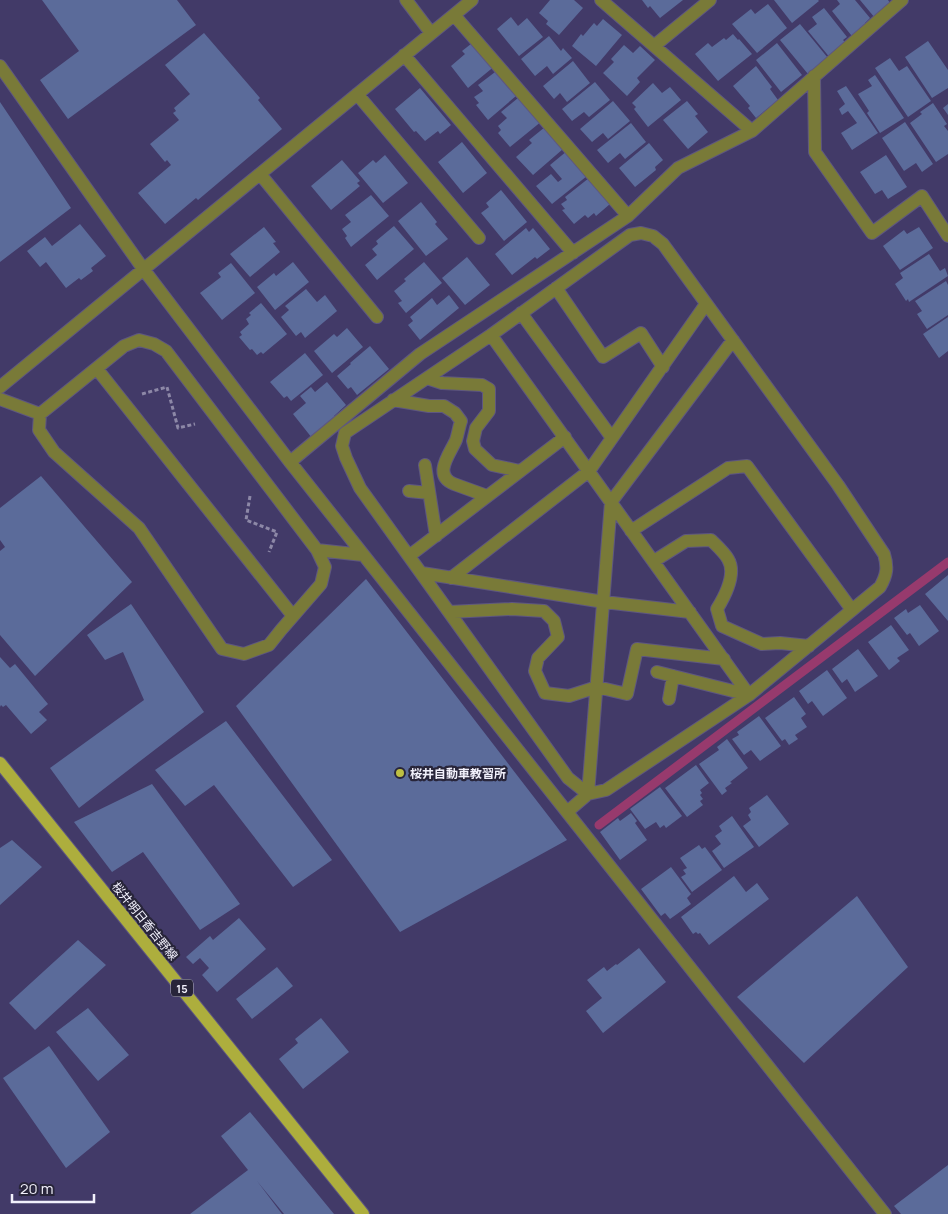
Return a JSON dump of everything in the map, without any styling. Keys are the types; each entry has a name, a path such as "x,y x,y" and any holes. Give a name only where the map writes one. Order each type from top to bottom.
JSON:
{"main road":[{"name":"桜井明日香吉野線","path":"0,762 363,1214"}],"street":[{"path":"406,0 431,33"},
{"path":"0,387 472,0"},
{"path":"601,0 752,131"},
{"path":"654,46 710,0"},
{"path":"290,462 420,354 628,216 678,168 752,131 902,0"},
{"path":"454,15 628,216"},
{"path":"404,55 572,253"},
{"path":"0,66 144,270 290,462 885,1214"},
{"path":"814,76 815,152 872,232 922,196 948,236"},
{"path":"358,94 479,238"},
{"path":"260,174 377,317"},
{"path":"567,812 588,794 606,790 749,695 880,587 886,576 887,563 884,554 838,485 663,244 653,236 641,233 630,235 491,335 345,433 342,446 360,488 568,778 588,794"},
{"path":"556,288 602,357 641,333 663,367"},
{"path":"452,578 589,471 706,304"},
{"path":"521,313 612,438"},
{"path":"491,335 749,695"},
{"path":"139,340 154,344 166,351 317,550 325,568 321,584 269,645 244,654 222,649 139,528 54,452 43,438 39,430 40,414 97,369 124,346 139,340"},
{"path":"588,794 611,502 733,340"},
{"path":"97,369 293,616"},
{"path":"427,378 442,383 482,384 489,389 489,411 476,428 474,441 476,449 492,465 520,471"},
{"path":"0,399 40,414"},
{"path":"393,400 429,406 444,406 455,413 461,421 458,436 446,456 442,473 453,484 487,496"},
{"path":"409,556 565,437"},
{"path":"425,465 436,536"},
{"path":"632,531 728,468 747,466 852,610"},
{"path":"410,491 429,493"},
{"path":"654,562 686,541 712,540 729,561 731,573 726,595 717,609 722,626 762,644 780,643 809,646"},
{"path":"317,550 363,554"},
{"path":"422,573 604,602 690,612"},
{"path":"449,612 512,609 544,611 554,621 558,637 538,658 535,671 545,693 569,696 597,687 628,694 637,649 724,659"},
{"path":"656,672 749,695"},
{"path":"669,699 673,676"}],"path":[{"path":"122,400 167,387 178,428 218,419"},
{"path":"260,574 277,532 246,520 251,490 266,483"}],"building":[{"path":"42,0 177,0 196,25 68,119 40,80 79,51"},
{"path":"550,0 574,0 583,8 559,35 546,24 548,21 539,13"},
{"path":"642,0 683,0 660,18"},
{"path":"774,0 818,0 819,1 792,23"},
{"path":"837,0 855,0 870,18 865,23 869,28 855,40 832,11 840,4"},
{"path":"860,0 888,0 890,3 875,18"},
{"path":"768,4 787,28 757,53 732,24 751,9 755,14"},
{"path":"824,8 847,37 843,40 848,45 831,59 808,31 817,24 812,17"},
{"path":"511,17 518,26 527,18 543,37 519,56 497,29"},
{"path":"603,19 622,35 596,66 572,46 581,34 583,36 594,23 597,26"},
{"path":"800,24 828,58 808,74 780,40"},
{"path":"204,33 260,98 258,100 282,129 198,200 196,198 165,224 138,193 171,165 167,160 165,162 150,144 179,120 173,113 176,111 174,108 190,94 165,65"},
{"path":"733,34 752,54 718,81 695,54 708,43 712,47"},
{"path":"549,36 561,51 563,48 572,58 553,74 547,66 535,76 521,59"},
{"path":"476,40 496,65 468,88 451,66 465,54 462,51"},
{"path":"928,41 948,70 948,88 932,98 905,57"},
{"path":"777,43 802,75 781,92 756,60"},
{"path":"624,45 633,53 640,46 655,60 637,78 640,82 627,96 603,73 614,62 611,59"},
{"path":"890,58 899,71 907,66 931,101 908,117 875,68"},
{"path":"573,61 590,83 567,102 560,93 554,99 543,86"},
{"path":"756,66 772,87 770,89 778,100 756,118 748,108 750,106 733,86"},
{"path":"499,69 516,96 488,120 476,105 479,103 474,97 483,91 478,85"},
{"path":"875,75 904,118 880,133 858,94 872,86 868,80"},
{"path":"595,82 610,100 589,117 584,112 572,121 562,109"},
{"path":"653,83 662,93 670,87 681,100 648,127 634,109 636,107 632,103"},
{"path":"846,86 878,133 852,150 841,133 857,123 848,111 842,115 839,109 845,104 837,91"},
{"path":"420,88 451,125 440,134 438,131 425,141 416,131 414,132 395,109"},
{"path":"518,98 542,121 510,147 498,133 501,130 498,126 507,118 501,112"},
{"path":"613,101 630,121 608,139 603,133 592,142 580,129"},
{"path":"687,101 698,114 695,116 708,132 688,149 663,120"},
{"path":"0,102 71,208 0,262"},
{"path":"933,103 947,124 944,126 948,131 948,154 936,162 910,123 922,114 920,112"},
{"path":"948,104 948,115 943,108"},
{"path":"905,122 933,164 922,172 916,163 904,171 882,138"},
{"path":"631,123 646,142 625,159 620,153 608,163 597,150"},
{"path":"545,127 563,149 533,175 516,157 532,143 529,140"},
{"path":"462,142 487,173 463,193 438,162"},
{"path":"649,143 663,160 655,167 656,170 635,187 619,168"},
{"path":"567,151 587,176 552,204 536,186 551,174 558,182 562,179 550,165"},
{"path":"385,155 408,183 383,203 358,173 373,160 376,163"},
{"path":"886,155 907,187 888,199 882,190 875,194 860,172"},
{"path":"342,160 360,181 357,183 360,186 331,210 311,186"},
{"path":"589,178 610,204 596,216 594,213 588,218 585,215 574,224 562,210 565,209 561,204 567,200 565,197"},
{"path":"501,190 527,222 504,241 481,213 489,207 486,203"},
{"path":"371,195 389,216 351,247 342,229 351,222 345,215"},
{"path":"421,202 437,222 435,224 448,239 426,256 398,221"},
{"path":"80,224 106,256 91,268 93,271 81,280 79,278 66,288 46,262 40,267 27,251 45,237 52,246"},
{"path":"394,226 414,249 377,280 365,265 377,255 372,249 378,244 376,241"},
{"path":"264,227 276,242 273,243 280,252 250,277 230,254"},
{"path":"919,227 933,248 900,270 883,246 904,230 907,234"},
{"path":"526,228 529,232 533,228 550,249 537,259 535,257 512,275 495,254"},
{"path":"929,254 940,271 945,268 948,276 909,302 908,299 906,301 895,284 903,278 900,273"},
{"path":"467,257 490,285 465,305 442,278"},
{"path":"293,262 309,282 275,310 257,287 274,273 276,276"},
{"path":"424,262 442,283 406,313 398,303 402,301 394,291 406,281 404,279"},
{"path":"231,263 255,293 222,320 200,293 221,277 218,273"},
{"path":"946,281 948,285 948,315 927,329 917,314 922,311 915,301"},
{"path":"306,289 317,302 325,295 337,311 305,338 301,332 296,336 281,317 289,310 285,306"},
{"path":"449,295 459,308 420,340 408,325 413,321 410,317 432,298 437,305"},
{"path":"261,303 287,334 263,354 261,352 257,355 239,337 242,335 240,332 249,324 246,319 251,315 249,313"},
{"path":"948,317 948,351 939,358 923,334"},
{"path":"347,328 363,347 332,373 314,351 334,334 337,337"},
{"path":"370,346 389,369 357,395 351,387 348,389 337,376"},
{"path":"305,353 323,375 291,401 287,396 284,398 270,382"},
{"path":"327,382 346,405 334,416 336,419 312,438 293,414 306,403 300,396 311,387 315,392"},
{"path":"41,476 132,582 35,676 0,635 0,551 5,547 0,540 0,508"},
{"path":"948,575 948,621 925,594"},
{"name":"桜井自動車教習所","path":"366,579 567,840 400,932 236,706"},
{"path":"131,604 204,712 79,808 50,768 144,700 123,652 105,660 87,635"},
{"path":"920,605 939,631 919,646 910,633 907,635 894,618 906,609 908,613"},
{"path":"891,625 909,650 897,658 900,661 889,670 868,642"},
{"path":"858,649 878,676 855,692 847,679 842,683 832,669"},
{"path":"0,657 10,668 15,664 48,704 39,712 47,720 31,734 6,705 3,707 1,705 0,707"},
{"path":"827,670 847,698 823,716 812,701 808,704 799,691"},
{"path":"794,697 806,714 801,718 807,727 795,735 798,739 789,745 785,739 782,741 765,718"},
{"path":"759,716 781,746 760,761 751,750 744,755 732,739 739,735 737,732"},
{"path":"226,721 332,860 293,887 214,785 185,806 155,770"},
{"path":"727,739 748,768 730,782 732,783 725,788 727,791 722,795 699,764 719,750 717,747"},
{"path":"696,765 709,783 700,790 702,793 700,795 703,799 700,801 703,805 687,817 665,788"},
{"path":"152,784 240,904 200,930 143,852 112,872 74,822"},
{"path":"660,787 682,816 666,828 664,825 660,828 656,822 645,829 630,809"},
{"path":"767,795 789,824 759,847 743,826 751,820 748,815 751,812 749,808"},
{"path":"631,813 637,821 635,823 647,840 620,860 600,832 618,818 620,821"},
{"path":"732,816 754,847 724,868 712,851 721,844 715,836 722,831 719,826"},
{"path":"12,840 42,867 0,905 0,848"},
{"path":"699,845 702,849 705,847 722,870 692,892 681,877 686,874 683,870 687,868 680,858"},
{"path":"671,867 691,894 687,898 691,904 670,919 665,913 661,916 641,889"},
{"path":"734,876 746,892 757,883 769,899 709,945 700,933 696,932 693,934 681,917"},
{"path":"857,896 908,967 804,1063 737,997"},
{"path":"239,918 266,949 217,992 202,975 209,968 200,958 193,964 186,957 210,936 213,940"},
{"path":"78,940 106,965 35,1030 9,1003"},
{"path":"639,948 666,982 603,1033 586,1011 602,998 587,980 604,967 607,971 617,965"},
{"path":"277,967 293,986 252,1019 236,999"},
{"path":"88,1008 129,1055 98,1081 56,1032"},
{"path":"321,1018 349,1052 303,1089 279,1059 298,1043 295,1039"},
{"path":"49,1046 110,1132 66,1168 3,1078"},
{"path":"250,1112 334,1214 284,1214 257,1181 282,1214 190,1214 248,1170 221,1136"},
{"path":"948,1165 948,1214 901,1214 894,1206"}],"waterway":[{"path":"599,825 948,562"}],"place":[{"name":"桜井自動車教習所","path":"400,773"}]}
